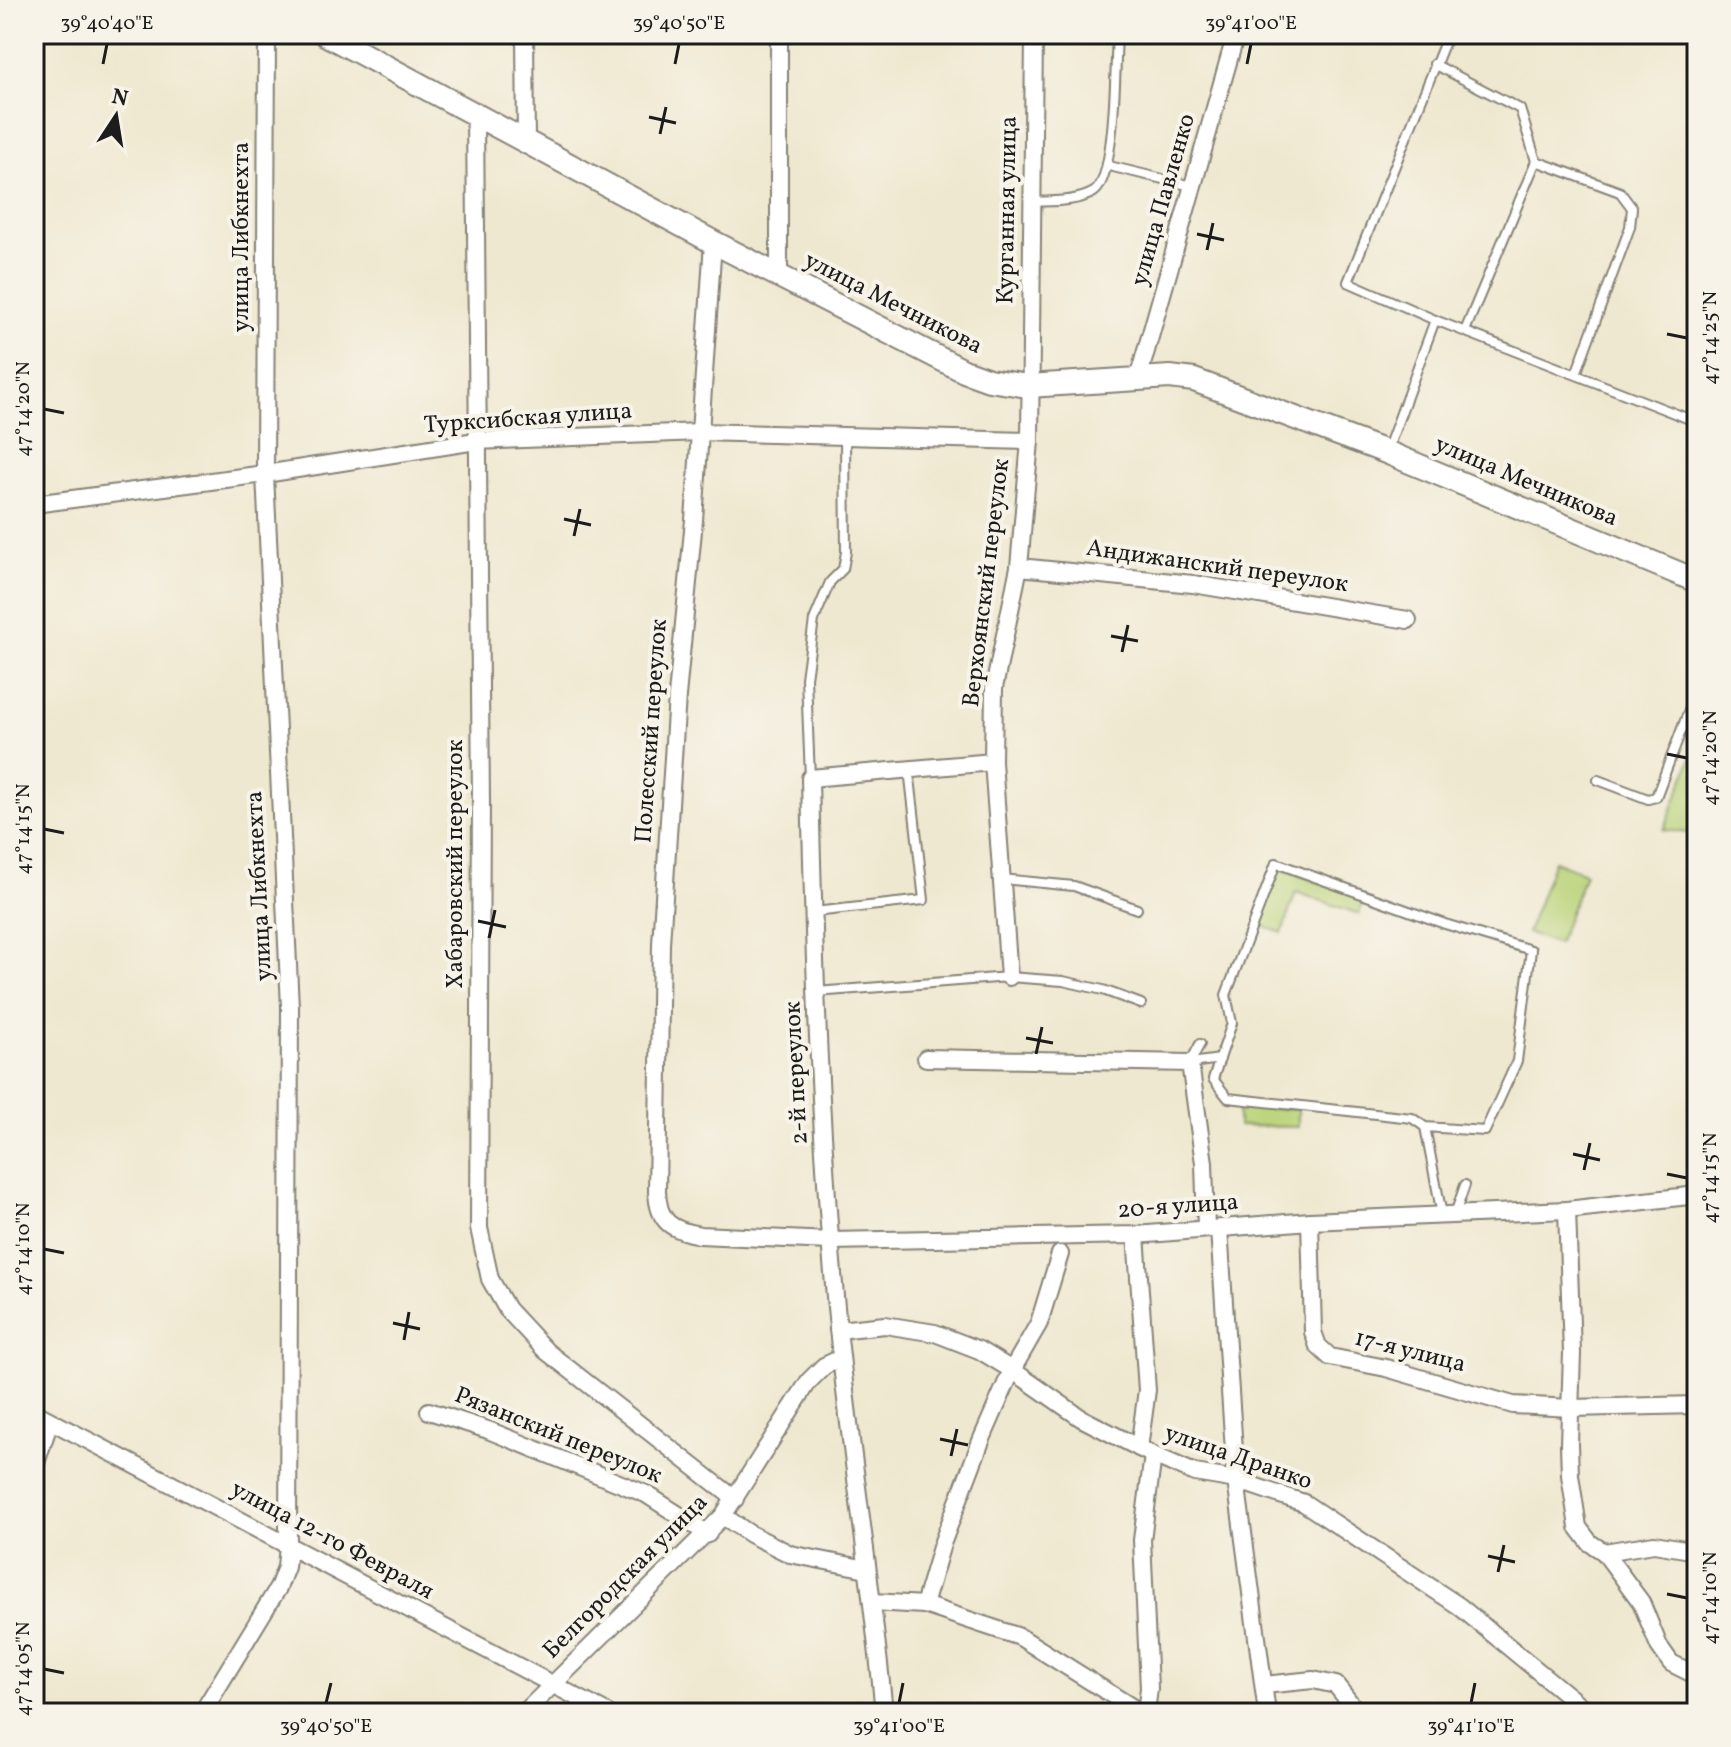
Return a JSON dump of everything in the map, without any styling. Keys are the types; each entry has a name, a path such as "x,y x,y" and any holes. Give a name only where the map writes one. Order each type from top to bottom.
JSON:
{"main road":[{"name":"улица Мечникова","path":"325,34 713,242 964,371 989,380 1028,386 1170,377 1194,380 1386,452 1697,581"}],"street":[{"name":"улица Либкнехта","path":"202,1713 278,1588 286,1567 288,1545 290,1007 265,474 267,34"},
{"path":"525,34 526,141"},
{"path":"779,34 779,275"},
{"name":"Курганная улица","path":"1028,386 1034,34"},
{"name":"улица Павленко","path":"1138,379 1236,34"},
{"name":"Хабаровский переулок","path":"475,115 481,801 479,1228 490,1279 507,1309 546,1351 735,1499"},
{"name":"Полесский переулок","path":"666,1221 658,1209 657,1191 661,944 713,242"},
{"name":"Верхоянский переулок","path":"1009,977 993,762 994,688 1019,567 1030,441 1028,386"},
{"name":"Турксибская улица","path":"34,504 265,474 476,441 700,432 1030,441"},
{"name":"Андижанский переулок","path":"1019,567 1193,584 1408,620"},
{"path":"810,778 993,762"},
{"name":"2-й переулок","path":"810,778 816,992 830,1241 884,1713"},
{"path":"926,1058 1190,1063 1212,1229 1236,1480 1267,1713"},
{"name":"20-я улица","path":"666,1221 680,1232 700,1235 830,1241 1136,1235 1310,1221 1567,1210 1697,1195"},
{"path":"1567,1210 1572,1353 1570,1475 1578,1527 1590,1543 1604,1552 1641,1602 1659,1646 1671,1663 1697,1676"},
{"name":"17-я улица","path":"1310,1221 1313,1332 1318,1346 1330,1357 1386,1368 1513,1405 1571,1408 1697,1405"},
{"path":"873,1602 924,1605 1020,1637 1144,1713 1149,1688 1142,1540 1147,1390 1136,1235"},
{"path":"924,1605 942,1544 981,1441 1012,1370 1039,1323 1060,1254"},
{"name":"улица Дранко","path":"838,1330 885,1325 935,1333 979,1350 1081,1418 1146,1452 1195,1473 1236,1480 1304,1503 1459,1606 1589,1713"},
{"name":"Белгородская улица","path":"524,1713 708,1534 735,1499 809,1381 824,1366 841,1358"},
{"name":"Рязанский переулок","path":"429,1411 488,1430 646,1494 708,1534"},
{"name":"улица 12-го Февраля","path":"34,1412 607,1713"},
{"path":"34,1469 50,1421"},
{"path":"723,1516 790,1554 867,1569"},
{"path":"1604,1552 1654,1544 1697,1551"},
{"path":"1264,1685 1313,1680 1336,1685 1358,1713"}],"lane":[{"path":"1033,202 1079,198 1098,190 1109,166 1117,34"},
{"path":"1448,34 1348,282 1435,320 1697,422"},
{"path":"1434,64 1520,109 1536,161 1465,331"},
{"path":"1536,161 1620,192 1632,208 1630,227 1576,374"},
{"path":"1109,166 1192,186"},
{"path":"1386,452 1435,320"},
{"name":"2-й переулок","path":"810,778 806,678 814,620 830,582 843,569 846,552 845,437"},
{"path":"1598,780 1653,800 1695,701 1697,689"},
{"path":"813,912 924,900 909,769"},
{"path":"1276,863 1445,924 1531,950 1517,1061 1485,1131 1425,1127 1412,1118 1228,1098 1213,1079 1232,1023 1226,995 1276,863"},
{"path":"1002,879 1074,886 1137,909"},
{"path":"816,992 1009,977 1063,981 1103,990 1141,1004"},
{"path":"1190,1063 1200,1044"},
{"path":"1190,1063 1220,1059"},
{"path":"1425,1127 1448,1215"},
{"path":"1448,1215 1465,1185"}],"green space":[{"path":"1697,744 1697,834 1664,830"},
{"path":"1554,861 1585,873 1558,944 1527,933"},
{"path":"1279,868 1364,898 1359,914 1296,892 1282,933 1259,925"},
{"path":"1238,1108 1298,1109 1298,1127 1238,1126"}]}
